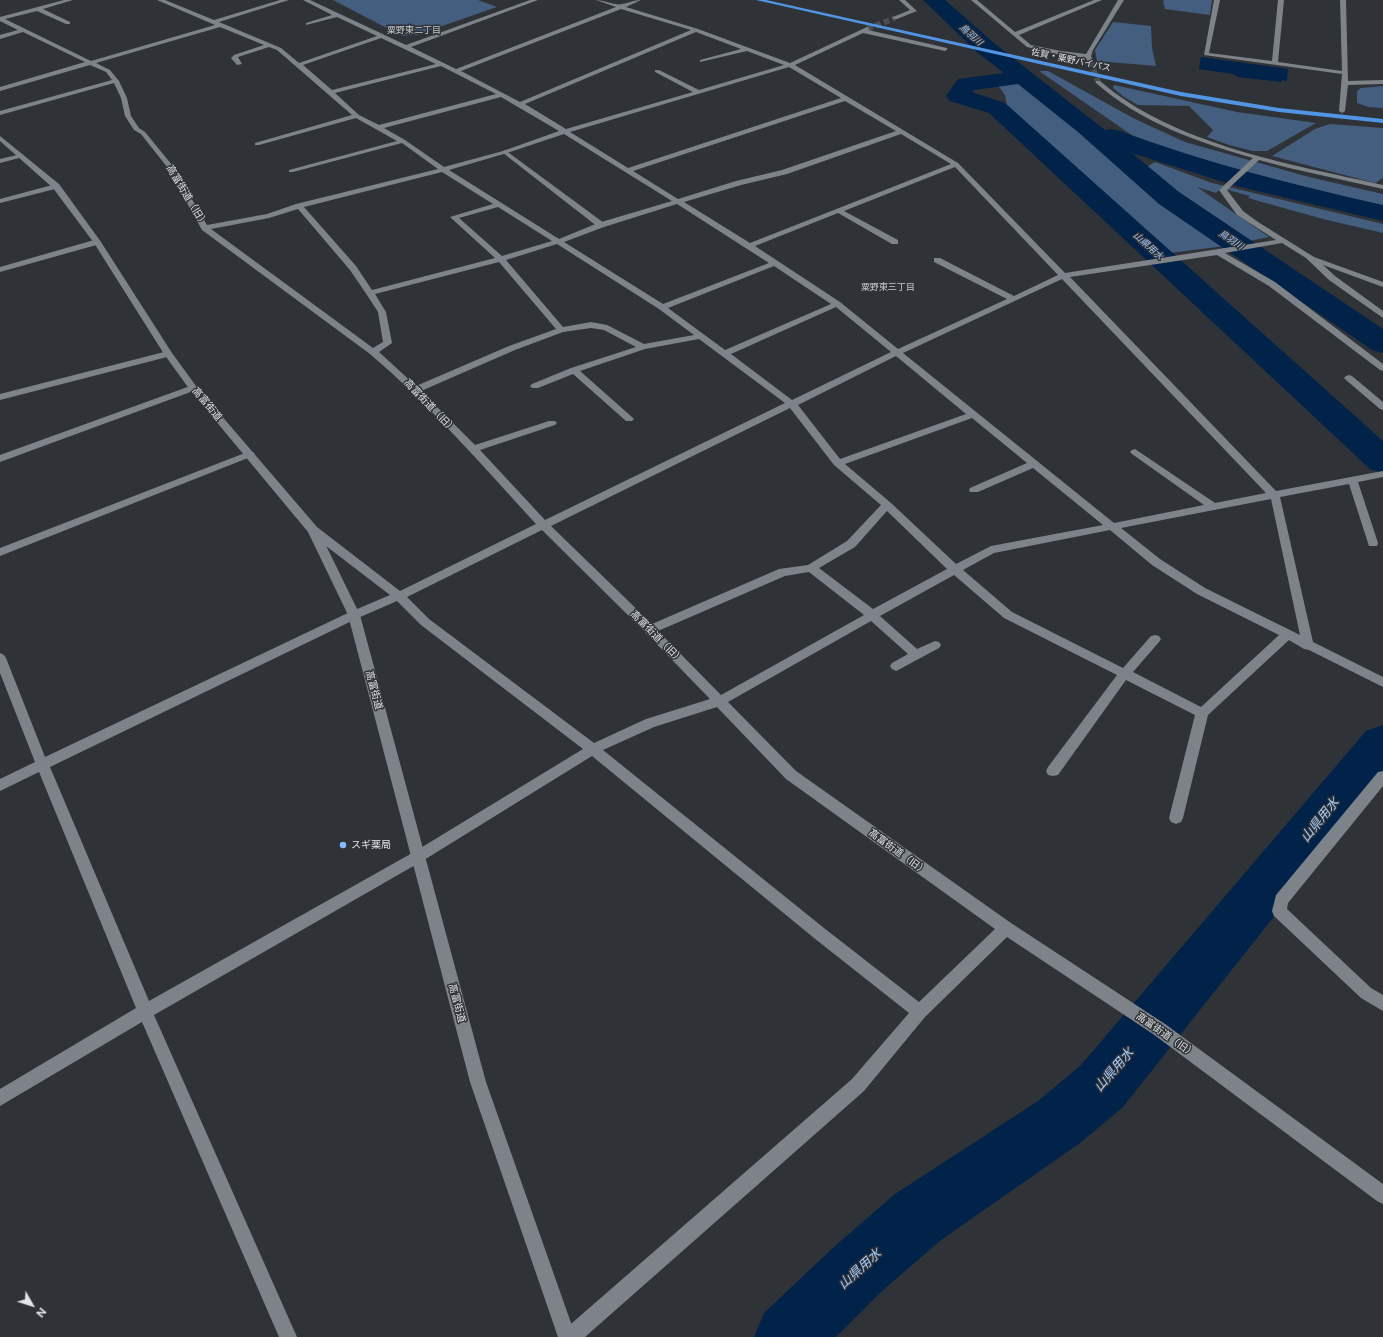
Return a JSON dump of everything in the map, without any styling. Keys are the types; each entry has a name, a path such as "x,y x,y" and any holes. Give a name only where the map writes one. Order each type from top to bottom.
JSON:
{"highway":[{"name":"佐賀・粟野バイパス","path":"759,0 1181,94 1308,114 1383,121"},
{"name":"佐賀・粟野バイパス","path":"866,17 1166,83"},
{"path":"1190,88 1282,104 1383,114"}],"street":[{"path":"0,19 70,0"},
{"path":"160,0 279,49 331,92 357,116 403,141 442,170 662,307 792,404 838,463 887,505 955,570 1008,615 1202,713"},
{"path":"0,89 94,63 286,0"},
{"path":"306,0 503,94 749,246 837,304 1156,562 1201,591 1308,646 1383,682"},
{"path":"406,47 535,0"},
{"path":"599,0 696,30 790,65 902,130 956,164 1275,496 1308,646"},
{"path":"456,71 638,0"},
{"path":"895,18 914,11 902,0"},
{"path":"974,0 1029,46 1089,58 1090,50 1121,0"},
{"path":"1015,34 1099,0"},
{"path":"1218,0 1206,54 1345,73"},
{"path":"1274,64 1281,0"},
{"path":"1342,111 1345,83 1343,0"},
{"path":"38,9 68,23"},
{"path":"308,24 337,15"},
{"name":"高富街道（旧）","path":"0,19 108,71 116,82 124,98 128,116 136,129 143,133 170,166 205,228 398,372 543,524 650,630 791,775 933,878 1159,1029 1383,1195"},
{"path":"0,37 24,30"},
{"path":"520,104 696,30"},
{"path":"205,228 269,216 299,206 412,179 505,152 565,131 790,65 865,30 945,49"},
{"path":"298,65 381,36"},
{"path":"239,64 234,58 236,56 269,45"},
{"path":"702,61 747,49"},
{"path":"331,92 442,64"},
{"path":"657,71 698,92"},
{"path":"0,113 116,82"},
{"path":"1098,82 1114,96 1131,107 1180,132 1257,159 1382,185"},
{"path":"1345,83 1383,82"},
{"path":"377,128 503,94"},
{"path":"628,170 848,98"},
{"path":"257,144 357,116"},
{"path":"370,293 501,259 557,242 601,225 739,183 784,172 902,130"},
{"name":"高富街道","path":"0,138 56,186 97,242 168,354 193,388 313,530 354,615 478,1082 566,1337"},
{"path":"291,171 403,141"},
{"path":"505,152 601,225"},
{"path":"0,160 21,156"},
{"path":"1257,159 1223,190 1240,213 1281,241 1308,256 1383,285"},
{"path":"749,246 956,164"},
{"path":"0,202 56,186"},
{"path":"497,204 454,217 501,259 560,330"},
{"path":"299,206 353,268 382,312 388,343 373,352"},
{"path":"839,211 895,242"},
{"path":"0,785 354,615 399,596 543,524 898,352 1063,276 1281,241"},
{"path":"0,270 97,242"},
{"path":"1223,251 1272,284 1383,368"},
{"path":"1308,256 1332,278 1383,315"},
{"path":"937,260 1014,299"},
{"path":"662,307 775,263"},
{"path":"724,354 837,304"},
{"path":"415,390 512,348 560,330 592,325 607,328 643,347"},
{"path":"535,386 574,370 643,347 701,336"},
{"path":"0,397 168,354"},
{"path":"574,370 629,419"},
{"path":"1349,378 1383,407"},
{"path":"0,459 193,388"},
{"path":"838,463 974,414"},
{"path":"473,449 552,424"},
{"path":"1135,452 1214,507"},
{"path":"0,552 250,454"},
{"path":"974,490 1034,464"},
{"path":"0,1098 146,1011 419,856 592,749 650,723 720,701 872,615 992,550 1383,474"},
{"path":"1353,480 1374,543"},
{"path":"650,630 783,572 811,568 851,544 887,505"},
{"path":"313,530 399,596 425,622 592,749 819,933 920,1012"},
{"path":"811,568 872,615 916,655"},
{"path":"1176,818 1202,713 1288,635"},
{"path":"1053,771 1125,673 1155,638"},
{"path":"896,666 935,645"},
{"path":"0,658 42,766 146,1011 288,1337"},
{"path":"1383,776 1281,900 1279,912 1366,993 1383,1004"},
{"path":"571,1337 858,1085 920,1012 1006,928"}],"shaded area":[{"path":"333,0 478,0 497,7 416,35 402,36"},
{"path":"1212,0 1210,15 1165,9 1163,1"},
{"path":"1113,22 1151,26 1152,48 1156,66 1097,61 1095,50"},
{"path":"1201,57 1288,69 1287,81 1282,80 1282,82 1238,77 1233,74 1199,69"},
{"path":"1039,71 1048,71 1135,119 1185,142 1309,177 1383,194 1383,206 1227,168 1185,156 1136,138"},
{"path":"1018,82 1064,112 1135,170 1233,245 1170,253 1008,111 1005,95 997,84"},
{"path":"1114,85 1237,112 1316,123 1267,151 1253,151 1229,145 1207,137 1213,130 1189,106 1138,105 1124,97 1113,88"},
{"path":"1383,86 1383,108 1368,107 1357,103 1357,91 1361,88"},
{"path":"1330,124 1383,128 1383,178 1375,183 1272,156 1315,129"},
{"path":"1155,162 1212,183 1383,224 1383,233 1323,219 1248,198 1250,196 1221,188 1216,193 1197,187 1269,237 1244,242 1145,168"}],"waterway":[{"name":"鳥羽川","path":"933,0 986,48 1087,127 1169,198 1383,343"},
{"name":"山県用水","path":"1023,77 966,84 958,96 997,108 1383,461"},
{"name":"鳥羽川","path":"1111,136 1177,160 1246,180 1383,213"},
{"name":"山県用水","path":"788,1337 858,1269 918,1217 1059,1122 1102,1086 1383,744"}],"tunnel":[{"path":"867,29 895,18"},
{"path":"1090,61 1098,82"}],"place":[{"name":"スギ薬局","path":"343,845"}],"district":[{"name":"粟野東二丁目","path":"414,30"},
{"name":"粟野東三丁目","path":"888,287"}]}
